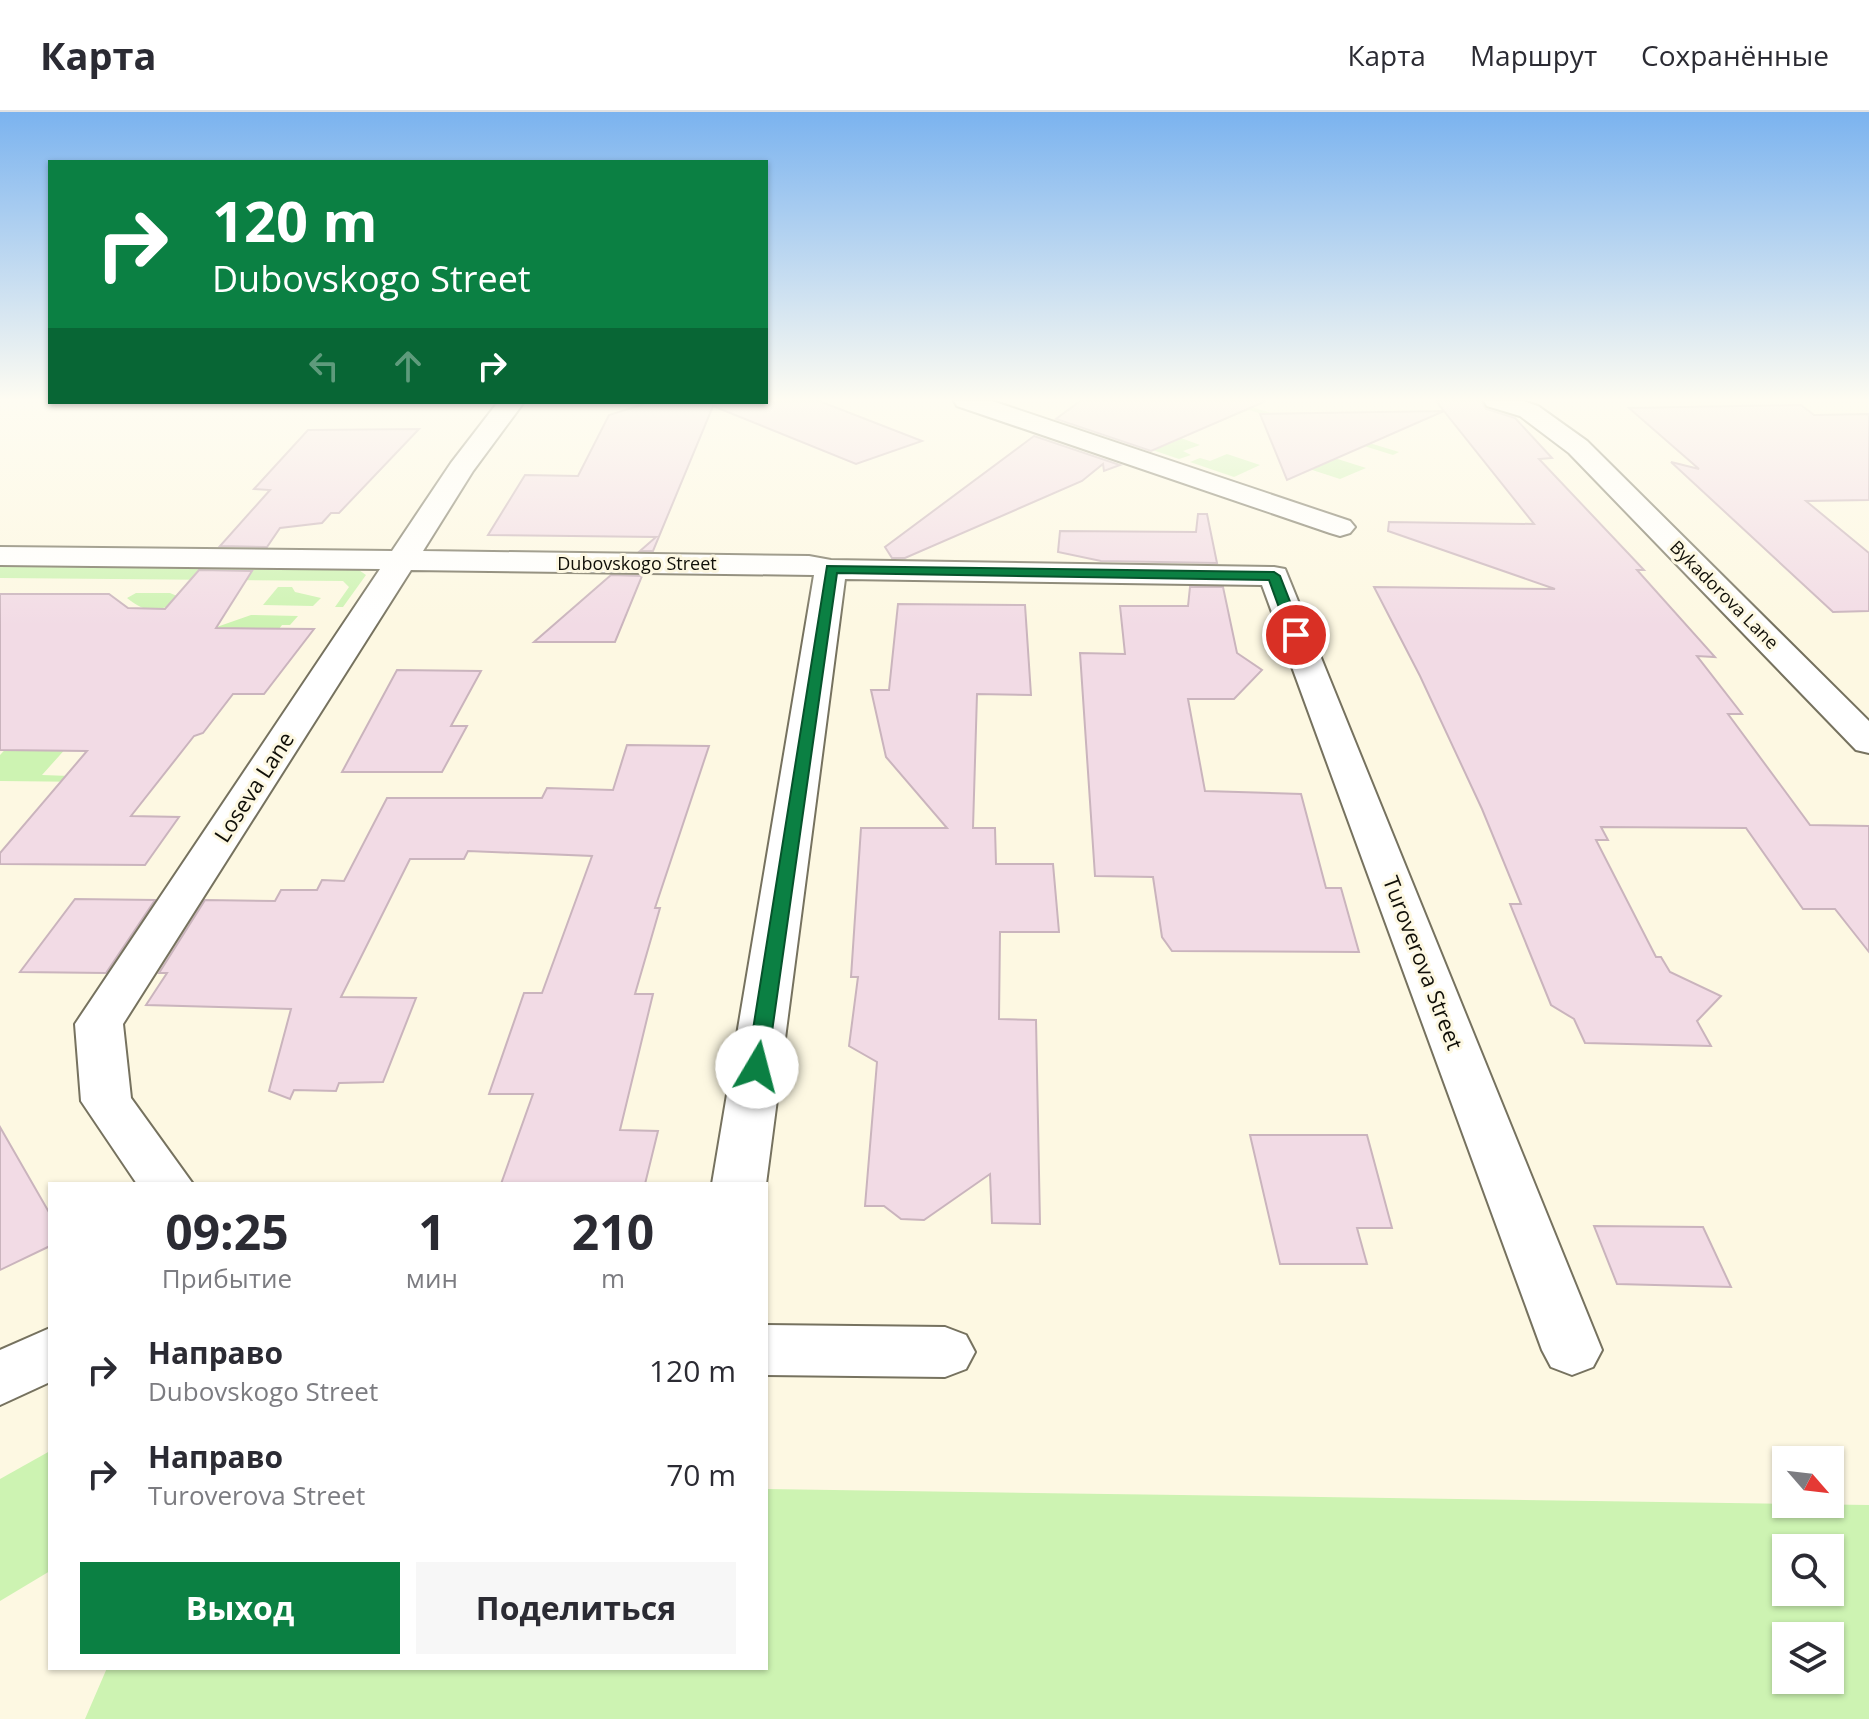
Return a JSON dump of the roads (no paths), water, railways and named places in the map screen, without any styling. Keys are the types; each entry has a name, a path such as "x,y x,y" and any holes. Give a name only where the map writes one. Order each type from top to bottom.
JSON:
{"street":[{"name":"Loseva Lane","path":"165,1182 106,1101 99,1024 456,476"},
{"path":"1189,476 1340,527"},
{"name":"Bykadorova Lane","path":"1607,476 1869,742"},
{"name":"Dubovskogo Street","path":"0,556 809,565 831,569 1274,576"},
{"path":"739,1182 831,569"},
{"name":"Turoverova Street","path":"1274,576 1572,1350"},
{"path":"768,1350 945,1352"},
{"path":"0,1379 48,1354"}]}
